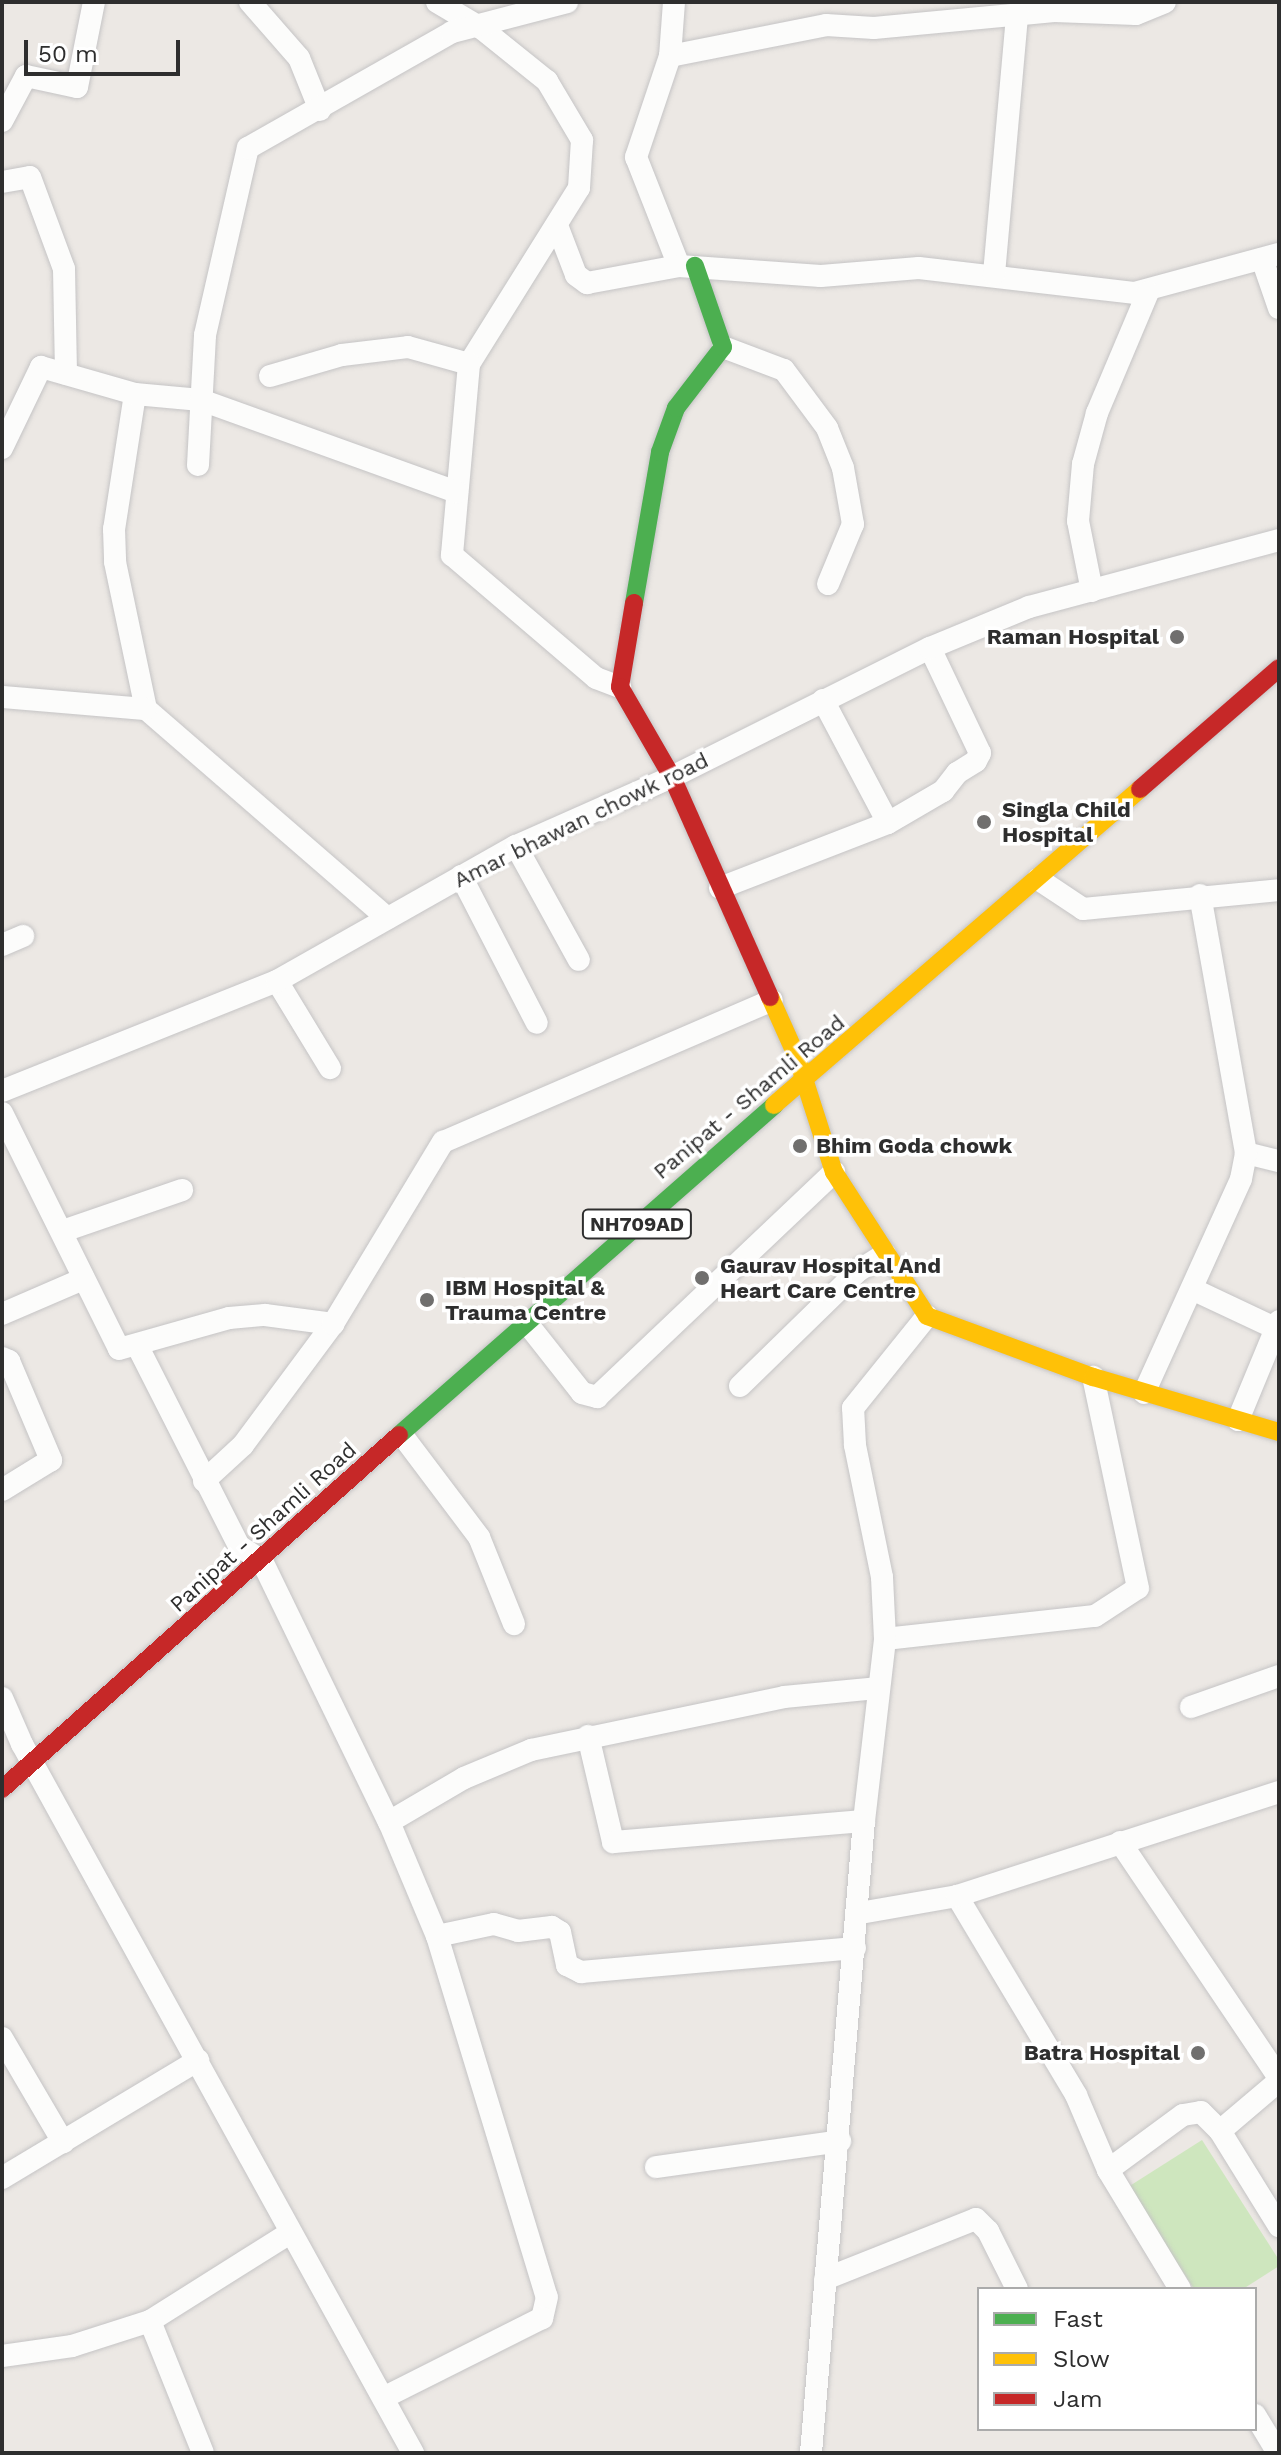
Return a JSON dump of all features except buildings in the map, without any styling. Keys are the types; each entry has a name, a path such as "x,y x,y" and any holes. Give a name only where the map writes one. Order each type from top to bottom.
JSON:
{"main road":[{"path":"687,266 723,347 676,408 660,452 620,687 672,777 772,1000 806,1079 834,1172 927,1316 1093,1377 1279,1432"},
{"name":"Panipat - Shamli Road","path":"2,1789 34,1765 526,1322 1038,879 1275,665"},
{"path":"981,899 1004,879"},
{"path":"2,1759 28,1738"}],"street":[{"path":"2,121 26,76 77,87 94,2"},
{"path":"250,2 299,58 320,110"},
{"path":"198,465 205,335 248,148 320,110 415,51 452,32 481,28 567,2"},
{"path":"674,2 670,56 636,157 687,266"},
{"path":"670,56 826,25 882,27 1017,14 1136,14 1165,2"},
{"path":"442,4 481,28 547,81 582,140 579,188 558,228 521,277 469,364 452,555 596,678 620,687"},
{"path":"994,274 1017,14"},
{"path":"2,182 30,177 64,269 66,374"},
{"path":"558,228 576,275 587,283 687,266 821,276 919,268 994,274 1103,293 1148,292 1270,256 1279,308"},
{"path":"1092,591 1078,521 1083,464 1097,413 1148,292"},
{"path":"270,376 342,355 408,347 469,364"},
{"path":"723,347 784,370 827,428 849,492 853,524 828,584"},
{"path":"2,448 41,367 135,394 201,400 457,492"},
{"path":"135,394 114,529 115,562 146,709"},
{"name":"Amar bhawan chowk road","path":"2,1091 277,981 516,846 672,777 930,648 1029,607 1279,540"},
{"path":"720,888 888,823 943,791 979,756 930,648"},
{"path":"2,697 146,709 387,918"},
{"path":"823,700 888,823"},
{"path":"516,846 579,960"},
{"path":"461,876 537,1023"},
{"path":"1038,879 1083,909 1200,895 1279,890"},
{"path":"1144,1393 1241,1179 1246,1153 1200,895"},
{"path":"2,945 23,936"},
{"path":"277,981 330,1068"},
{"path":"204,1481 243,1445 333,1324 443,1142 772,1000"},
{"path":"2,1113 63,1231 114,1345 124,1350 138,1347 229,1318 265,1315 333,1324"},
{"path":"1246,1153 1279,1161"},
{"path":"526,1322 582,1393 597,1397 834,1172"},
{"path":"63,1231 182,1190"},
{"path":"740,1386 858,1271 885,1254"},
{"path":"2,1314 83,1279"},
{"path":"1192,1289 1278,1327 1238,1420"},
{"path":"811,2453 860,1913 864,1821 885,1639 882,1577 855,1445 853,1408 927,1316"},
{"path":"138,1347 239,1546 262,1561 389,1822 437,1936 548,2305 542,2318 385,2397"},
{"path":"2,1358 9,1361 51,1460 2,1490"},
{"path":"885,1639 1095,1616 1138,1588 1093,1377"},
{"path":"402,1435 479,1537 514,1624"},
{"path":"1191,1707 1279,1676"},
{"path":"389,1822 499,1761 588,1736 784,1697 877,1688"},
{"path":"2,1698 28,1738 34,1765 290,2233 385,2397 413,2453"},
{"path":"588,1736 613,1842 864,1821"},
{"path":"860,1913 957,1896 1279,1792"},
{"path":"1120,1842 1279,2079 1220,2131"},
{"path":"957,1896 1088,2115 1108,2170 1179,2287"},
{"path":"437,1936 494,1924 518,1931 552,1927 560,1932 567,1965 581,1972 855,1948"},
{"path":"2,2038 63,2142"},
{"path":"2,2178 198,2060"},
{"path":"1108,2170 1183,2115 1201,2112 1220,2131 1279,2226"},
{"path":"656,2167 840,2141"},
{"path":"825,2279 976,2219 988,2231 1016,2287"},
{"path":"2,2356 72,2346 150,2321 290,2233"},
{"path":"150,2321 203,2453"},
{"path":"1257,2418 1278,2453"}],"green space":[{"path":"1202,2140 1279,2260 1279,2266 1246,2287 1193,2287 1128,2187"}],"traffic: fast":[{"path":"634,603 660,452 676,408 723,347 695,266"},
{"path":"399,1435 774,1105"}],"traffic: slow":[{"path":"774,1105 1140,789"},
{"path":"770,997 797,1057 834,1172 927,1316 1093,1377 1279,1432"}],"traffic: jam":[{"path":"634,603 620,687 672,777 770,997"},
{"path":"1140,789 1279,668"},
{"path":"2,1789 399,1435"}],"place":[{"name":"Raman Hospital","path":"1177,637"},
{"name":"Singla Child Hospital","path":"984,822"},
{"name":"Bhim Goda chowk","path":"800,1146"},
{"name":"Gaurav Hospital And Heart Care Centre","path":"702,1278"},
{"name":"IBM Hospital & Trauma Centre","path":"427,1300"},
{"name":"Batra Hospital","path":"1198,2053"}]}
